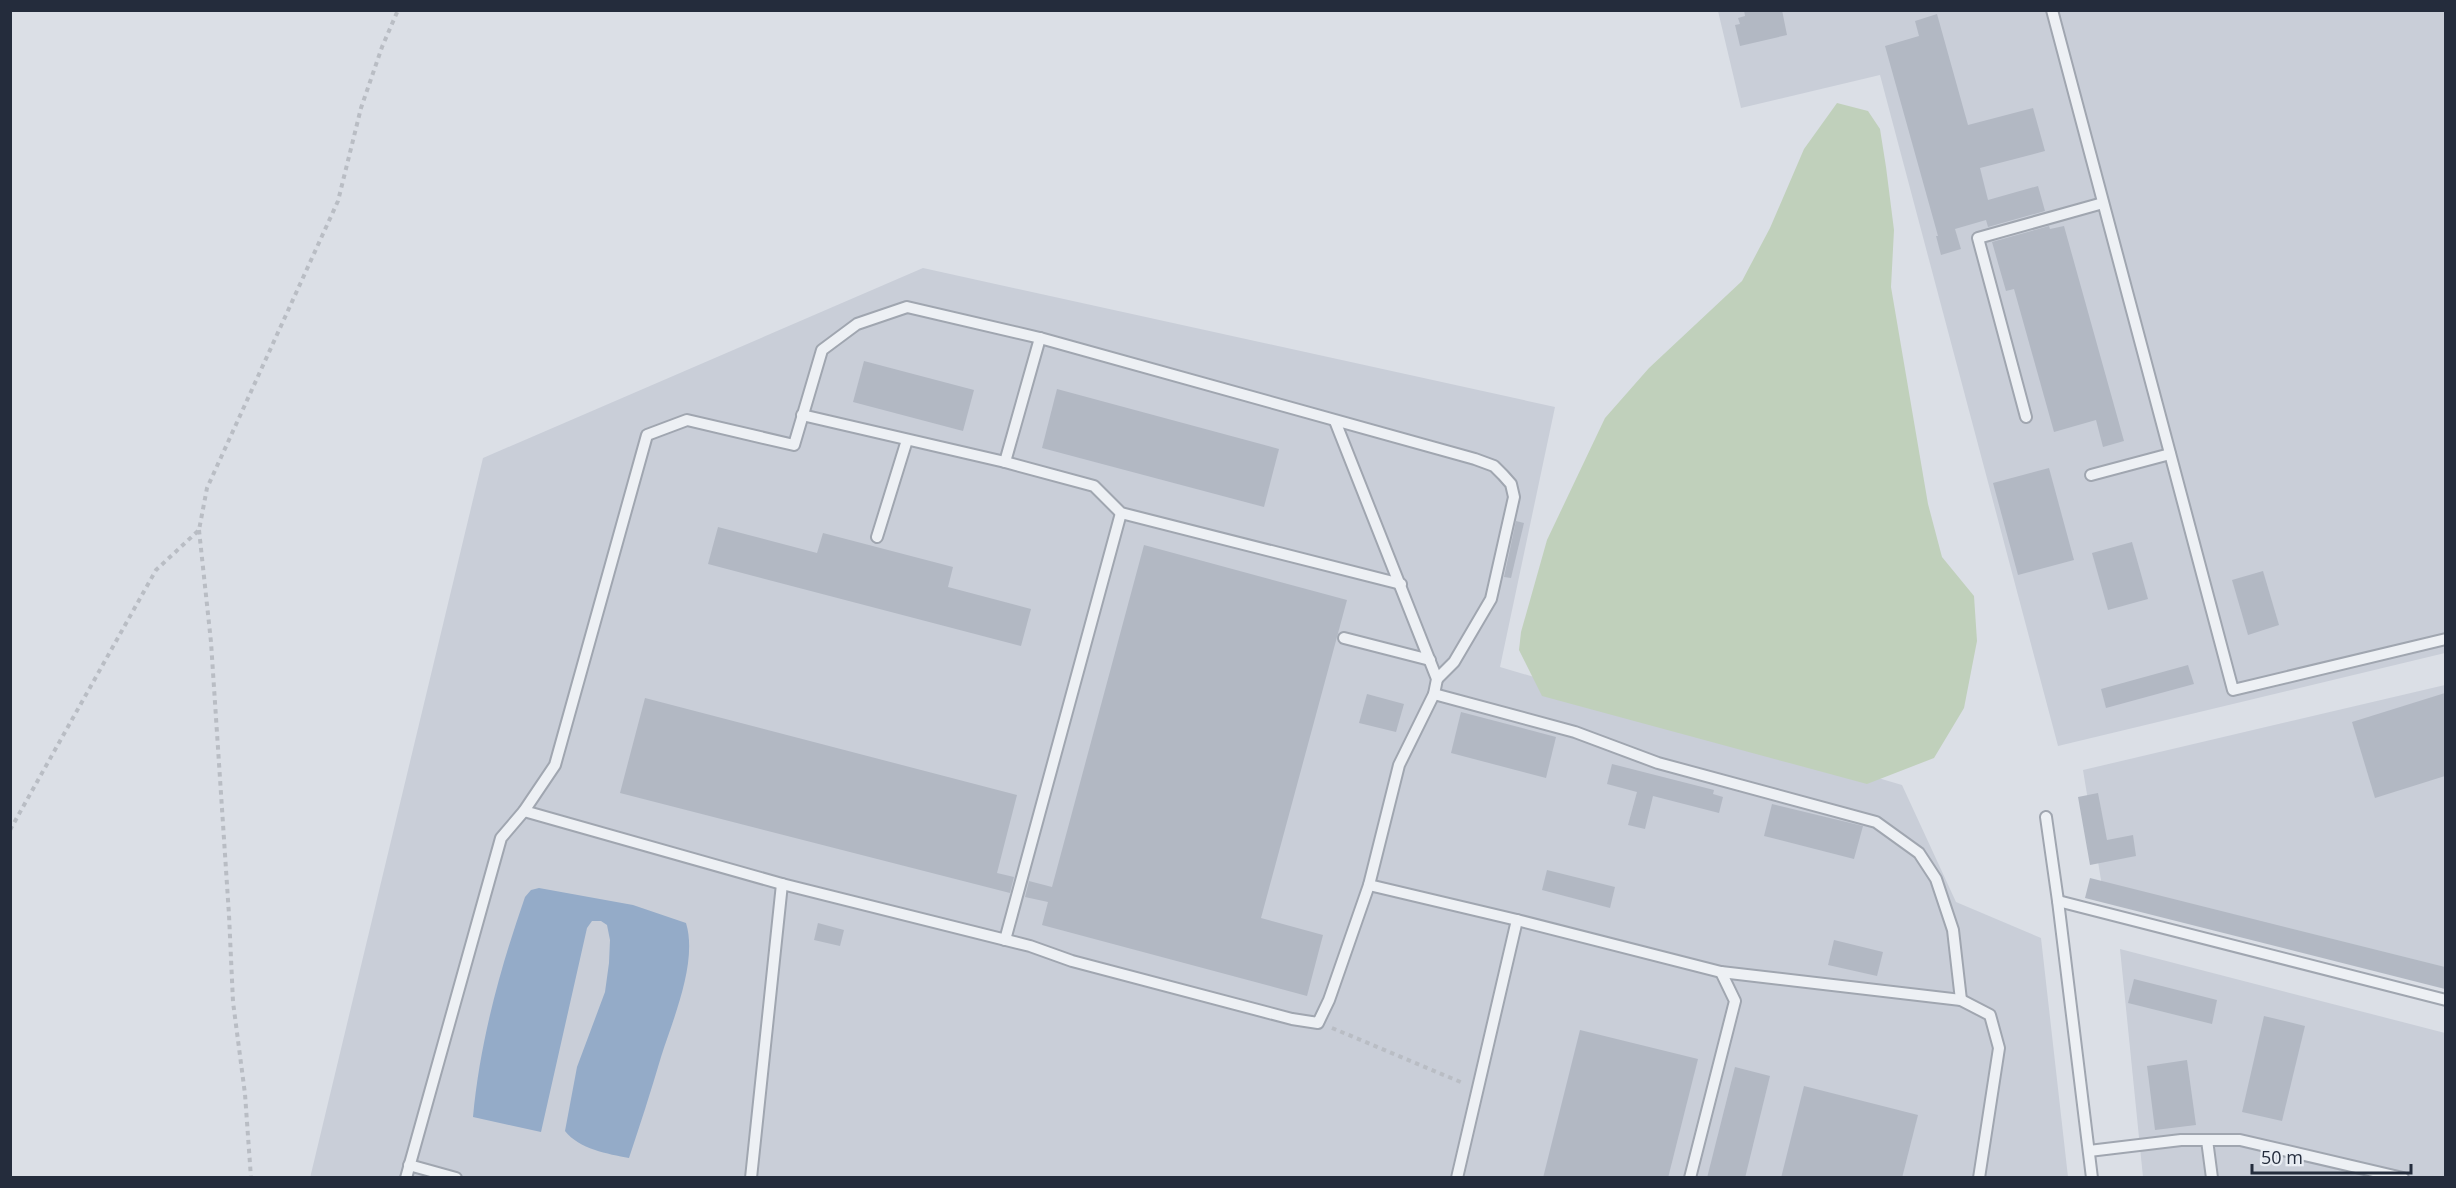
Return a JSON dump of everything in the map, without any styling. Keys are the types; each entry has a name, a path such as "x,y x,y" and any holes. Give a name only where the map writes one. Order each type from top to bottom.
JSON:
{"lane":[{"path":"2052,10 2233,690 2445,639"},
{"path":"2026,417 1978,238 2103,204"},
{"path":"405,1178 501,838 524,811 555,765 647,435 687,420 794,445 822,350 857,324 907,307 1040,338 1494,466 1510,484 1514,497 1491,599 1454,662 1437,679"},
{"path":"1005,462 1040,338"},
{"path":"802,415 1005,462 1094,486 1121,513 1401,584"},
{"path":"524,811 782,884 1005,940 1083,964 1318,1023 1329,1000 1369,885 1399,765 1434,694 1437,679 1335,421"},
{"path":"877,537 907,440"},
{"path":"2091,476 2170,454"},
{"path":"1005,940 1121,513"},
{"path":"1344,638 1430,660"},
{"path":"1434,694 1575,732 1658,763 1876,822 1919,853 1936,879 1953,930 1961,1000"},
{"path":"2046,817 2092,1178"},
{"path":"751,1178 782,884"},
{"path":"1369,885 1721,972 1961,1000 1990,1015 1999,1048 1979,1178"},
{"path":"2058,901 2445,1000"},
{"path":"1457,1178 1517,920"},
{"path":"1690,1178 1736,1002 1721,972"},
{"path":"2089,1151 2181,1140 2240,1140 2403,1178"},
{"path":"2207,1140 2212,1178"},
{"path":"409,1165 456,1178"}],"path":[{"path":"251,1178 245,1094 233,1002 211,642 199,530 211,478 338,201 361,108 382,47 398,10"},
{"path":"10,830 156,570 199,530"},
{"path":"1318,1023 1478,1089"}],"shaded area":[{"path":"1718,11 2445,11 2445,653 2058,746 1880,75 1741,108"},
{"path":"923,268 1555,407 1500,667 1902,785 1956,902 2041,938 2068,1177 310,1178 483,458"},
{"path":"2445,685 2445,977 2102,886 2083,770"},
{"path":"2120,949 2445,1033 2445,1177 2143,1177"}],"green space":[{"path":"1837,103 1868,111 1880,129 1894,230 1891,287 1928,504 1942,557 1974,596 1977,641 1964,708 1934,758 1867,784 1542,696 1519,650 1521,632 1547,540 1605,418 1649,368 1742,281 1770,228 1804,149"}],"water":[{"path":"539,888 633,905 686,923 689,938 687,973 629,1158 586,1146 565,1131 577,1067 605,992 610,940 607,925 601,921 592,921 587,928 541,1132 473,1117 486,1033 499,978 525,897 531,890"}],"building":[{"path":"1744,10 1782,10 1787,35 1740,46 1735,25 1740,24 1738,18 1745,16"},
{"path":"1937,14 1968,125 2033,108 2045,151 1980,168 1988,200 2038,186 2045,211 1988,227 1986,220 1955,229 1961,249 1941,255 1936,236 1938,236 1885,46 1919,36 1915,21"},
{"path":"2049,226 2050,229 2064,226 2124,441 2103,447 2096,420 2054,432 2014,289 2006,291 1992,242"},
{"path":"864,361 974,390 963,431 853,402"},
{"path":"1057,389 1279,449 1264,507 1042,448"},
{"path":"2049,468 2074,560 2018,575 1993,483"},
{"path":"1516,521 1524,523 1511,578 1504,577"},
{"path":"718,527 817,553 823,533 953,567 948,587 1031,609 1021,646 708,564"},
{"path":"2132,542 2148,599 2108,610 2092,553"},
{"path":"1144,545 1347,600 1261,918 1323,935 1307,996 1042,925 1048,902 1025,897 1029,881 1052,887"},
{"path":"2263,571 2279,625 2248,635 2232,580"},
{"path":"2188,665 2194,684 2106,708 2101,689"},
{"path":"2445,693 2445,776 2375,798 2352,722"},
{"path":"1367,694 1404,704 1396,732 1359,723"},
{"path":"645,698 1017,795 997,873 1014,877 1010,893 620,793"},
{"path":"1461,712 1556,737 1546,778 1451,753"},
{"path":"1612,764 1714,790 1713,794 1723,797 1719,813 1653,796 1645,829 1628,825 1637,792 1607,784"},
{"path":"2098,793 2107,840 2133,835 2136,856 2090,865 2078,797"},
{"path":"1772,804 1863,826 1854,859 1764,836"},
{"path":"1547,870 1615,887 1610,908 1542,890"},
{"path":"2090,878 2445,967 2445,989 2085,898"},
{"path":"818,923 844,930 840,946 814,940"},
{"path":"1834,940 1883,952 1877,976 1828,965"},
{"path":"2134,979 2217,1000 2212,1024 2128,1003"},
{"path":"2264,1016 2305,1026 2282,1121 2242,1112"},
{"path":"1580,1030 1698,1059 1668,1178 1543,1178"},
{"path":"2187,1060 2196,1125 2155,1130 2147,1066"},
{"path":"1735,1067 1770,1076 1745,1178 1707,1178"},
{"path":"1804,1086 1918,1115 1902,1178 1781,1178"}]}
